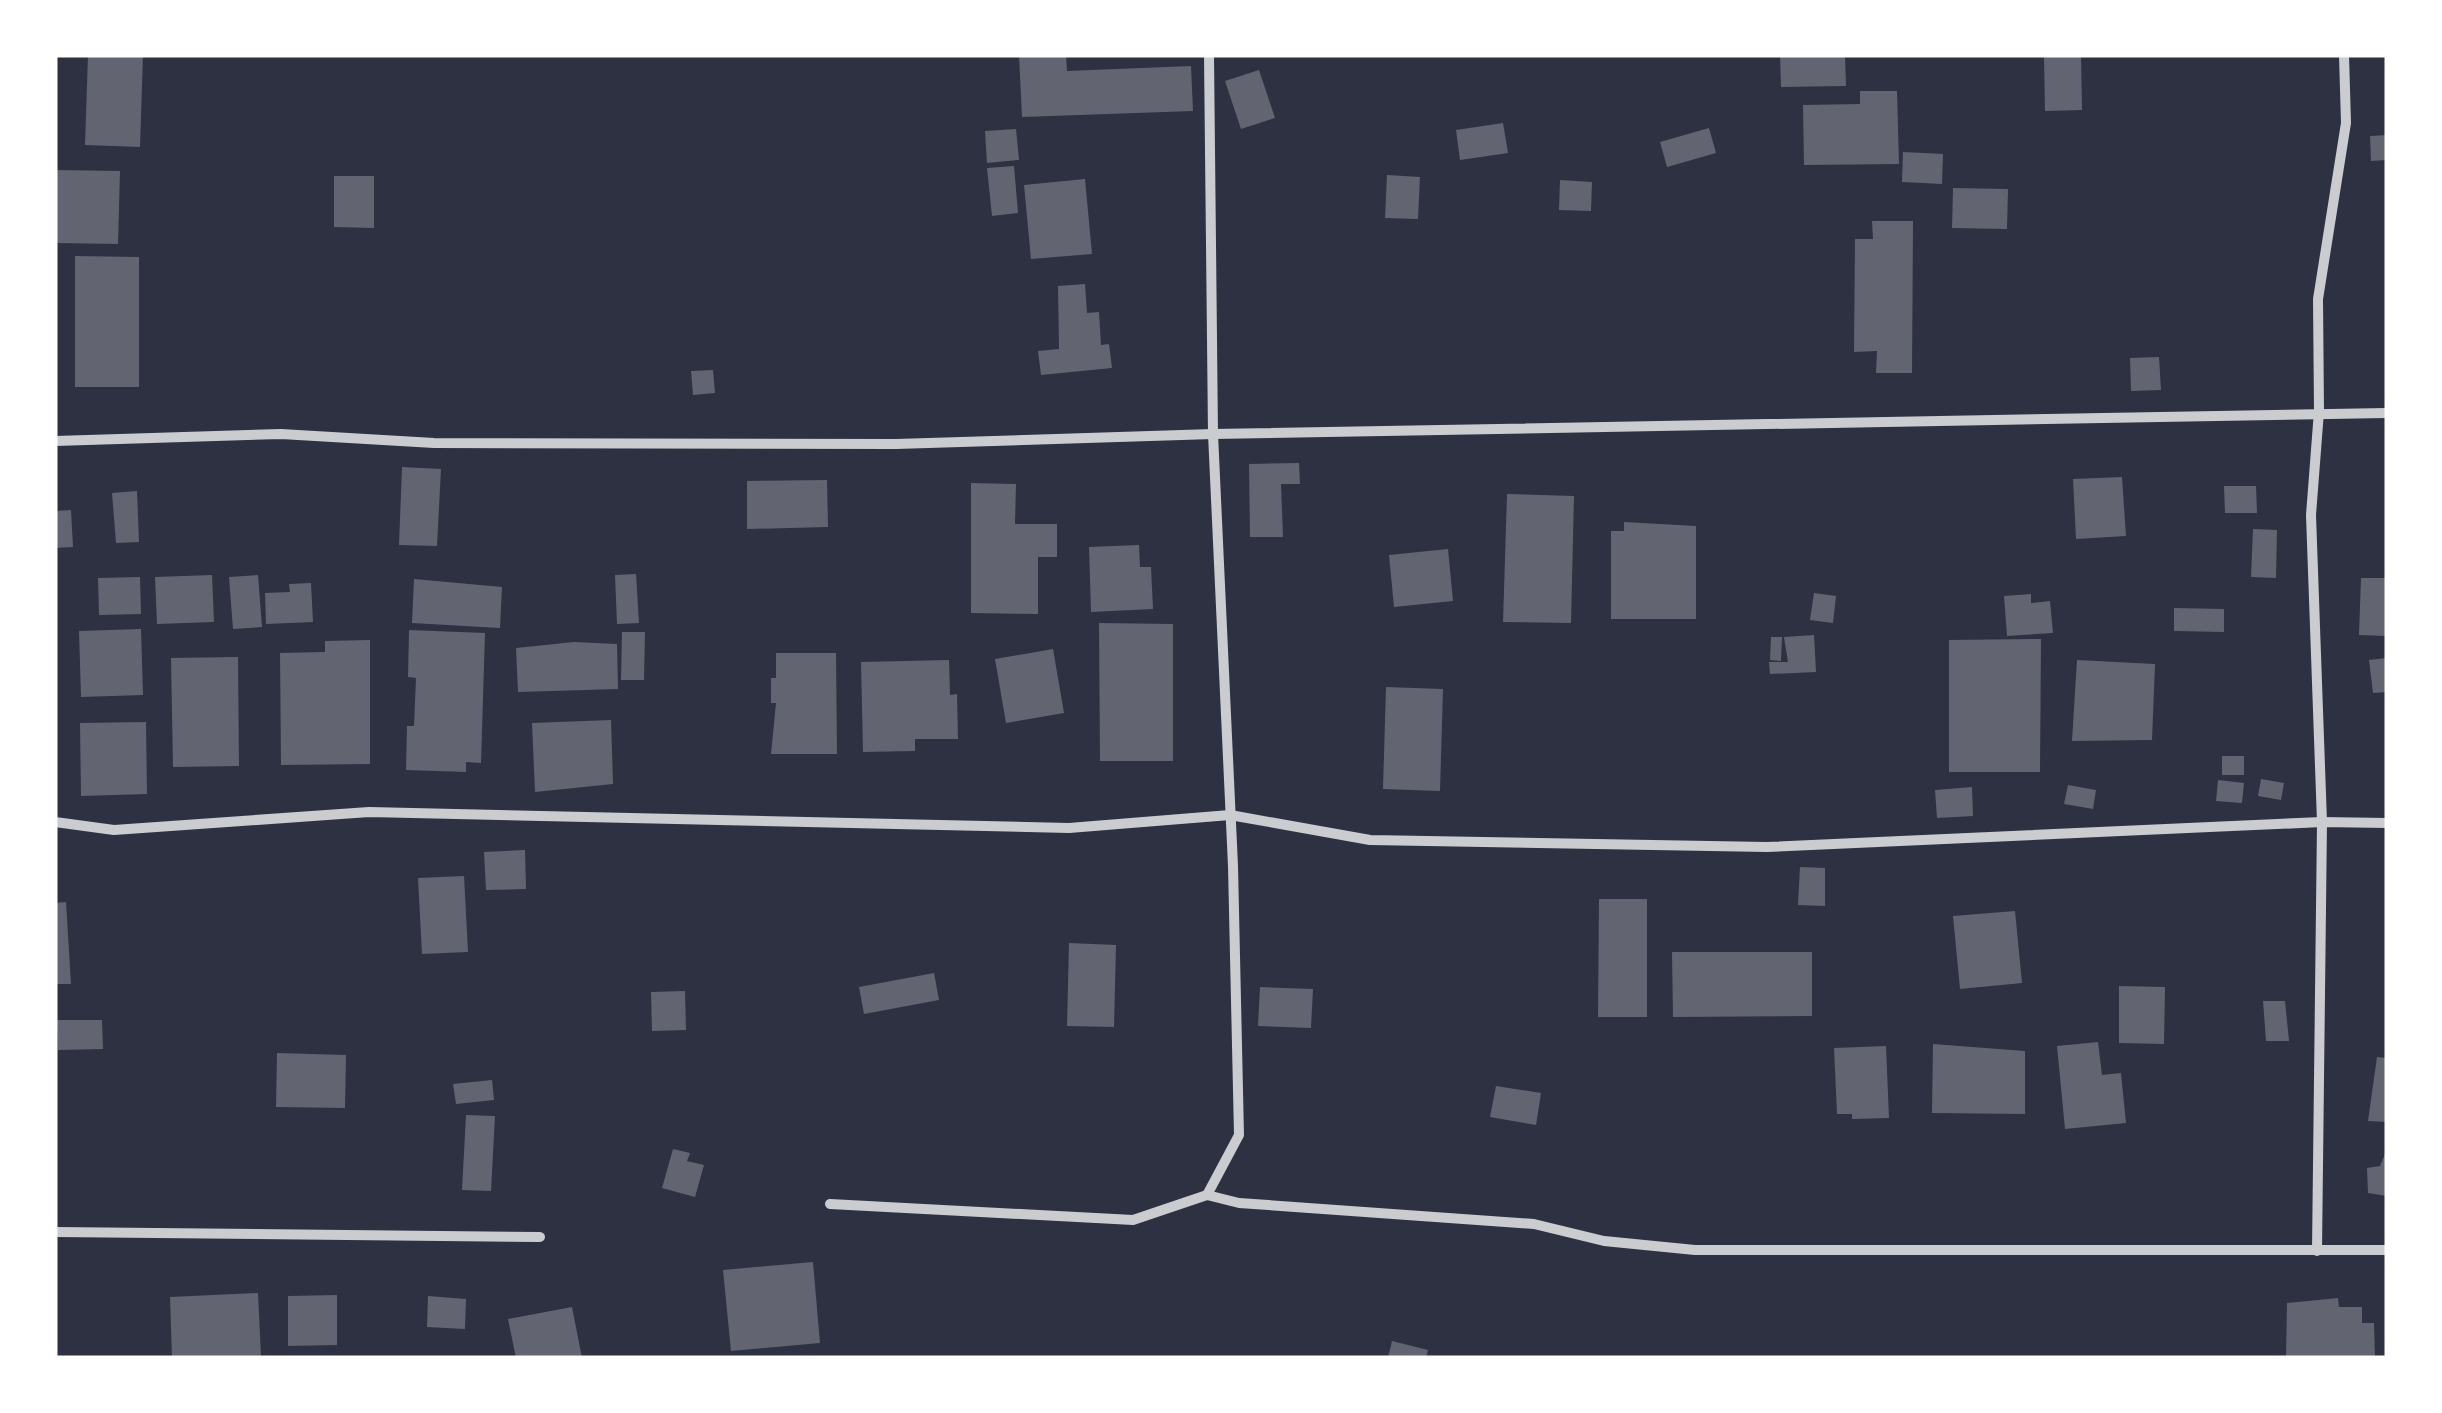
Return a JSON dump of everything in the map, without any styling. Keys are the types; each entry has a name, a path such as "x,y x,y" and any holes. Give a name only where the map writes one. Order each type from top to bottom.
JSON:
{"street":[{"path":"1208,1195 1240,1135 1213,434 1210,55"},
{"path":"2317,1250 2322,822 2311,515 2319,411 2318,299 2346,123 2344,55"},
{"path":"55,440 281,434 434,443 896,444 2319,411 2387,413"},
{"path":"55,822 114,830 369,812 1068,828 1230,815 1370,840 1767,847 2322,822 2387,823"},
{"path":"830,1204 1133,1220 1208,1195 1239,1203 1534,1224 1604,1241 1695,1250 2387,1250"},
{"path":"55,1232 540,1237"}],"building":[{"path":"88,55 143,55 140,147 85,145"},
{"path":"1019,55 1066,55 1067,71 1191,66 1193,111 1022,117"},
{"path":"1780,55 1845,55 1846,86 1781,87"},
{"path":"2044,55 2081,55 2082,110 2045,111"},
{"path":"1259,70 1275,118 1241,129 1225,81"},
{"path":"1860,91 1897,91 1899,164 1804,165 1803,105 1860,104"},
{"path":"1503,123 1508,153 1460,160 1456,130"},
{"path":"1709,128 1716,153 1667,167 1660,142"},
{"path":"1016,129 1019,160 987,163 985,131"},
{"path":"2387,135 2387,160 2371,161 2370,136"},
{"path":"1903,152 1943,154 1942,184 1902,182"},
{"path":"1014,166 1018,213 992,216 987,168"},
{"path":"55,170 120,171 118,244 55,243"},
{"path":"1387,175 1420,177 1418,219 1385,218"},
{"path":"334,176 374,176 374,228 334,227"},
{"path":"1085,179 1092,254 1031,259 1024,185"},
{"path":"1560,180 1592,182 1591,211 1559,210"},
{"path":"1953,188 2008,189 2007,229 1952,228"},
{"path":"1872,221 1913,221 1912,373 1876,373 1877,351 1854,352 1855,239 1873,239"},
{"path":"75,256 139,257 139,387 75,387"},
{"path":"1085,284 1087,313 1099,312 1101,345 1109,344 1112,368 1041,375 1038,351 1059,349 1058,286"},
{"path":"2159,357 2161,390 2131,391 2130,358"},
{"path":"713,370 715,393 693,395 691,371"},
{"path":"1299,463 1300,484 1281,484 1283,537 1250,537 1249,464"},
{"path":"402,467 441,469 437,546 399,545"},
{"path":"2122,477 2126,536 2076,539 2073,479"},
{"path":"827,480 828,527 747,529 747,481"},
{"path":"971,483 1016,484 1015,524 1057,524 1057,557 1038,557 1038,614 971,613"},
{"path":"2224,486 2256,486 2257,513 2225,513"},
{"path":"137,491 139,542 116,543 112,493"},
{"path":"1507,494 1574,496 1571,623 1503,622"},
{"path":"71,510 73,547 55,548 55,511"},
{"path":"1624,522 1696,526 1696,619 1611,619 1611,531 1624,531"},
{"path":"2253,529 2277,530 2276,578 2251,577"},
{"path":"1139,545 1140,567 1151,567 1153,609 1091,612 1089,547"},
{"path":"1448,549 1453,601 1394,607 1389,555"},
{"path":"636,574 639,623 617,624 615,575"},
{"path":"212,575 214,622 157,624 155,577"},
{"path":"258,575 262,627 233,629 229,577"},
{"path":"140,577 141,614 99,615 98,578"},
{"path":"2361,578 2387,578 2385,636 2359,635"},
{"path":"414,579 502,587 500,628 412,623"},
{"path":"311,583 313,622 266,624 265,593 290,592 289,584"},
{"path":"1814,593 1836,596 1833,623 1810,620"},
{"path":"2031,594 2031,603 2050,601 2053,633 2007,636 2004,596"},
{"path":"2174,608 2224,609 2224,632 2174,631"},
{"path":"1099,623 1173,624 1173,761 1100,761"},
{"path":"141,629 143,695 81,697 79,631"},
{"path":"409,630 485,633 481,763 466,762 466,772 406,770 407,726 414,726 416,678 408,677"},
{"path":"622,632 645,632 644,680 621,680"},
{"path":"1814,635 1816,672 1770,674 1769,662 1788,662 1784,637"},
{"path":"1771,637 1782,637 1781,661 1770,660"},
{"path":"2041,639 2040,772 1949,772 1949,640"},
{"path":"370,640 370,764 281,765 280,653 325,652 325,641"},
{"path":"574,642 617,644 618,689 518,692 516,648"},
{"path":"1053,649 1064,713 1006,723 995,659"},
{"path":"776,653 836,653 837,754 771,754 776,703 771,703 771,678 776,678"},
{"path":"238,657 239,766 173,767 171,658"},
{"path":"2387,658 2387,692 2373,693 2369,660"},
{"path":"949,660 950,695 957,694 958,739 915,739 915,751 863,752 861,662"},
{"path":"2077,660 2155,664 2152,740 2072,741"},
{"path":"1386,687 1443,689 1440,791 1383,789"},
{"path":"611,720 613,784 535,792 532,723"},
{"path":"146,722 147,794 81,796 80,723"},
{"path":"2222,756 2244,756 2244,775 2222,775"},
{"path":"2261,779 2284,783 2281,800 2258,796"},
{"path":"2218,780 2244,783 2242,803 2216,801"},
{"path":"2068,785 2096,790 2093,809 2064,804"},
{"path":"1972,787 1973,816 1937,818 1935,790"},
{"path":"525,850 526,889 486,890 484,852"},
{"path":"1800,867 1825,868 1825,906 1798,905"},
{"path":"464,876 468,952 422,954 418,878"},
{"path":"1599,899 1647,899 1647,1017 1598,1017"},
{"path":"66,902 71,984 55,984 55,903"},
{"path":"2015,911 2022,983 1960,989 1953,916"},
{"path":"1069,943 1116,945 1114,1027 1067,1026"},
{"path":"1672,952 1812,952 1812,1016 1673,1017"},
{"path":"934,973 939,1000 864,1014 859,987"},
{"path":"2119,986 2165,987 2164,1044 2119,1043"},
{"path":"1260,987 1313,989 1311,1028 1258,1026"},
{"path":"685,991 686,1030 652,1031 651,992"},
{"path":"2263,1001 2285,1001 2289,1041 2266,1041"},
{"path":"57,1020 102,1020 103,1049 58,1050"},
{"path":"2098,1042 2102,1075 2121,1073 2126,1123 2065,1129 2057,1046"},
{"path":"1933,1044 2025,1051 2025,1114 1932,1113"},
{"path":"1886,1046 1889,1118 1852,1119 1852,1114 1837,1114 1834,1048"},
{"path":"277,1053 346,1055 345,1108 276,1107"},
{"path":"2377,1057 2387,1058 2387,1122 2368,1121"},
{"path":"492,1080 494,1100 456,1104 453,1084"},
{"path":"1496,1086 1541,1093 1536,1125 1490,1117"},
{"path":"466,1115 495,1116 491,1191 462,1190"},
{"path":"673,1149 690,1153 687,1161 704,1165 695,1197 662,1188"},
{"path":"2387,1149 2387,1196 2368,1193 2367,1168 2380,1166"},
{"path":"813,1262 820,1343 731,1351 723,1270"},
{"path":"258,1293 261,1356 172,1358 170,1297"},
{"path":"337,1295 337,1345 288,1346 288,1296"},
{"path":"428,1296 466,1299 465,1329 427,1327"},
{"path":"2338,1298 2339,1307 2362,1307 2362,1323 2374,1323 2375,1358 2286,1358 2287,1303"},
{"path":"572,1307 582,1358 516,1358 508,1319"},
{"path":"1392,1341 1428,1350 1426,1358 1388,1358"}]}
